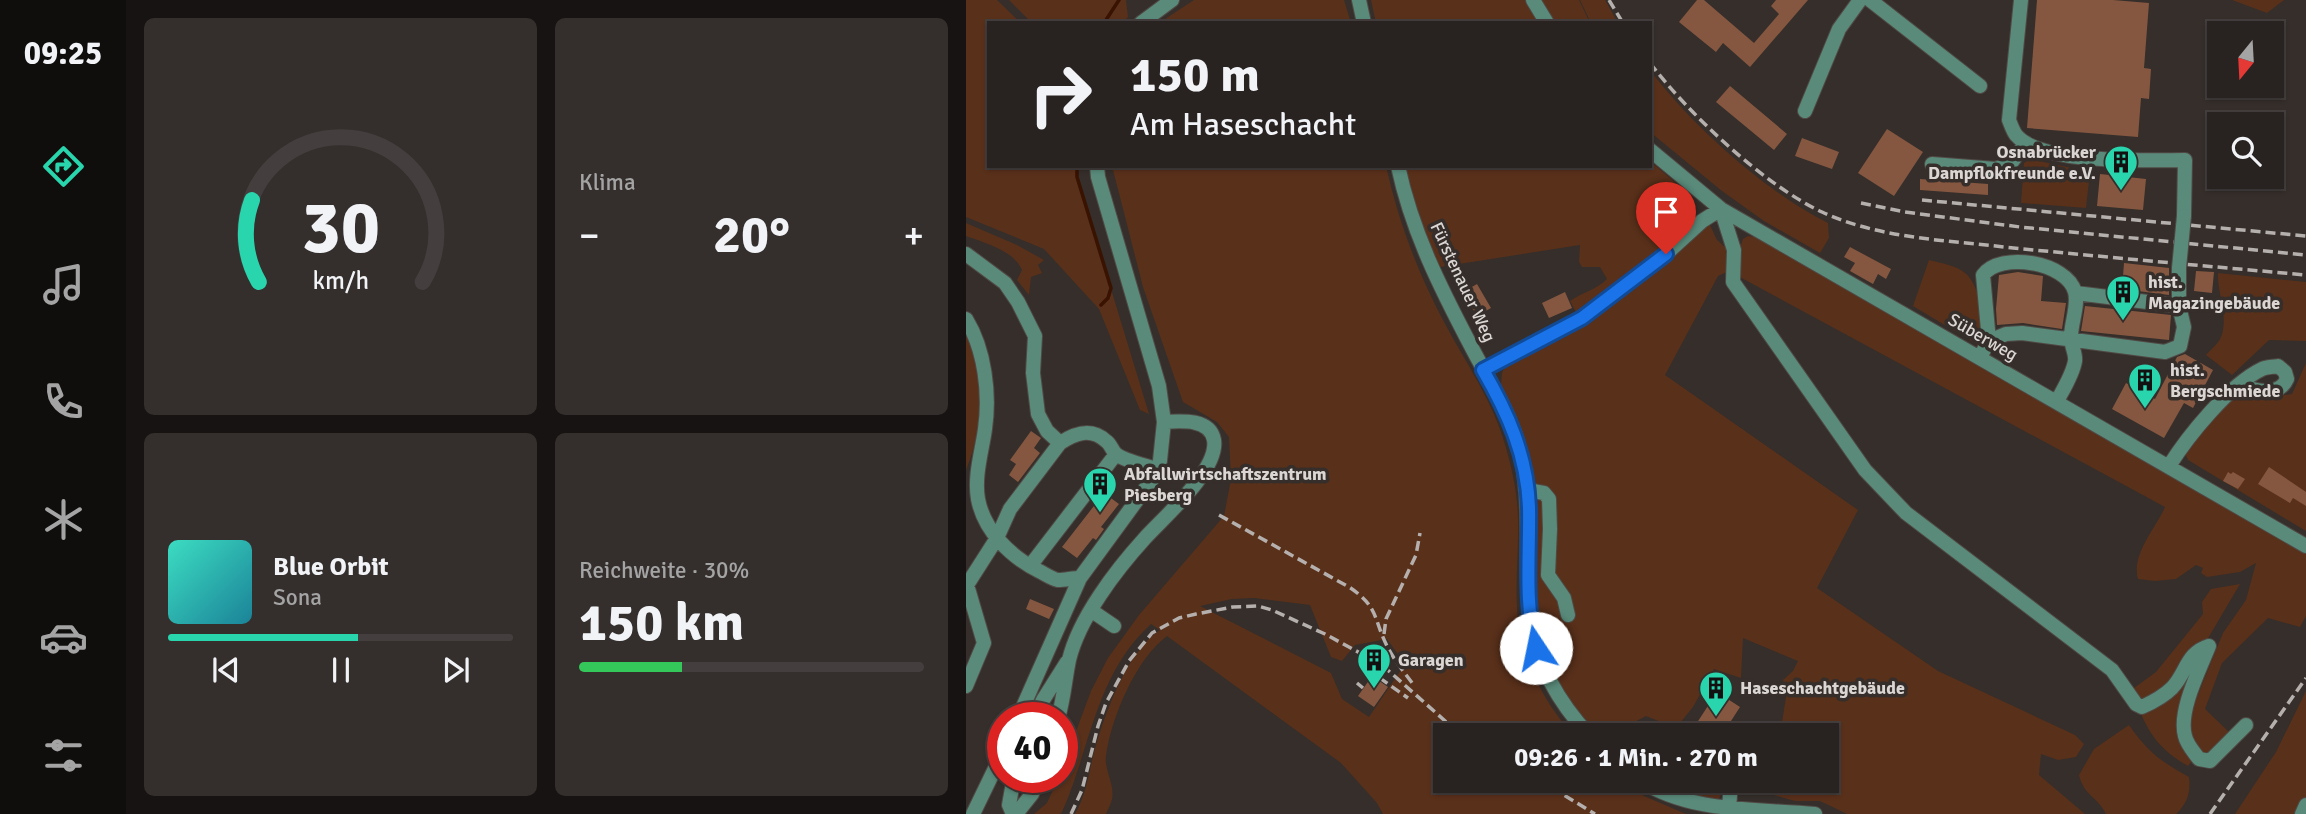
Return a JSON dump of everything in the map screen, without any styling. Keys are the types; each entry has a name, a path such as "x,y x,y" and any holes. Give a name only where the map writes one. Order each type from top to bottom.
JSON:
{"street":[{"path":"1144,21 1172,0"},
{"path":"1359,0 1364,21"},
{"path":"1533,0 1546,21"},
{"path":"1805,111 1839,29 1860,0"},
{"path":"1870,0 1980,86"},
{"path":"1989,341 2006,334 2022,332 2165,352 2180,345 2184,327 2179,306 2179,268 2184,216 2185,160 2092,159 2063,155 2026,143 2015,134 2009,120 2021,0"},
{"path":"1931,164 1996,169 2011,163 2026,143"},
{"name":"Süberweg","path":"1652,152 1721,209 2306,546"},
{"path":"1025,702 1080,578 1159,470 1164,422 1159,386 1097,168"},
{"name":"Fürstenauer Weg","path":"1399,168 1418,237 1448,303 1511,423 1527,490 1528,593 1532,632 1553,688 1578,723"},
{"path":"1483,370 1582,318 1666,254 1702,221 1721,209 1734,250 1733,282 1866,470 1906,513 2112,670 2136,704 2142,707 2156,701 2172,688 2196,650 2209,646 2187,705 2184,729 2189,745 2199,759 2210,761 2246,725"},
{"path":"966,254 1005,283 1035,336 1033,373 1038,414 1047,430 1060,443"},
{"path":"1980,357 1989,341 1983,275 1987,268 2008,262 2042,265 2067,277 2076,293 2071,340 2076,361 2057,401"},
{"path":"2076,293 2179,306"},
{"path":"966,319 978,349 987,398 986,426 978,471 978,497 983,515 1011,554 1056,580 1080,578"},
{"path":"2169,466 2185,440 2241,385"},
{"path":"1055,702 1081,629 1092,611 1126,559 1202,475 1213,454 1214,439 1208,428 1196,423 1164,422"},
{"path":"966,686 985,643 966,585 997,538 1010,509 1060,443 1071,436 1086,432 1098,435 1109,442 1116,454 1159,470"},
{"path":"1030,566 1116,454"},
{"path":"1527,490 1544,493 1549,499 1548,575 1564,598 1569,615"},
{"path":"1092,611 1114,625"},
{"path":"1043,702 1070,658"},
{"path":"1063,702 1070,658"},
{"path":"973,814 987,785"},
{"path":"1011,793 1009,805 1015,814"},
{"path":"1015,814 1022,793"},
{"path":"1015,814 1032,793"},
{"path":"1664,793 1696,806 1815,814"},
{"path":"1729,810 1730,793"},
{"path":"2302,814 2306,805"}],"shaded area":[{"path":"966,0 997,0 1019,21 987,21 987,168 1077,168 1077,177 1149,414 1140,410 1099,309 1044,249 966,217"},
{"path":"1009,0 1126,0 1128,17 1124,21 1030,21"},
{"path":"1194,0 1344,0 1350,21 1162,21"},
{"path":"1371,0 1579,0 1589,21 1376,21"},
{"path":"1580,0 1605,0 1617,21 1590,21"},
{"path":"2232,0 2284,0 2267,13"},
{"path":"1652,72 1708,135 1732,156 1780,194 1828,223 1829,238 1820,253 1764,221 1722,191 1652,134"},
{"path":"2030,159 2090,172 2086,208 2021,203 2024,163"},
{"path":"1652,163 1692,197 1696,206 1687,224 1696,230 1708,221 1717,240 1727,249 1729,271 1718,276 1665,375 1858,510 1817,588 1938,671 2075,735 2084,744 2076,757 2058,760 2041,754 2039,775 2085,814 1847,814 1820,801 1795,801 1774,795 1839,793 1839,723 1782,723 1787,691 1783,680 1793,671 1798,661 1743,638 1741,678 1714,669 1693,707 1680,723 1664,723 1646,716 1633,723 1588,723 1558,685 1539,631 1535,593 1535,491 1518,419 1501,385 1506,364 1582,323 1570,301 1607,279 1600,267 1582,267 1579,262 1580,245 1440,267 1424,233 1406,168 1652,168"},
{"path":"1113,168 1386,168 1402,226 1425,283 1487,398 1501,431 1515,484 1517,503 1520,633 1528,661 1540,687 1564,723 1433,723 1433,793 1639,793 1686,814 1383,814 1377,803 1341,763 1167,636 1135,674 1113,724 1106,761 1113,794 1106,814 1075,814 1085,792 1094,752 1118,686 1137,653 1160,630 1151,624 1132,644 1118,666 1096,713 1078,768 1078,726 1091,691 1108,658 1139,615 1224,516 1231,479 1229,437 1217,422 1183,402 1143,287","holes":["1254,598 1310,605 1331,657 1342,661 1355,645 1387,639 1405,664 1369,717 1342,699 1331,673 1200,606 1232,599"]},
{"path":"966,223 1044,260 1038,265 1042,273 1031,277 1029,295 1017,280 1022,270 1018,263 998,248 966,236"},
{"path":"1748,236 1755,237 2306,553 2306,616 2300,627 2268,618 2222,663 2205,709 2230,733 2208,755 2200,754 2189,732 2193,707 2223,633 2246,600 2256,563 2240,572 2207,577 2201,573 2203,568 2196,565 2176,579 2138,579 2141,551 2165,507 1738,276 1739,251 1743,239"},
{"path":"1929,260 1957,268 1965,273 1975,287 1982,318 1978,345 1913,306"},
{"path":"2218,273 2306,282 2306,341 2269,340 2232,375 2206,355 2220,339 2223,329"},
{"path":"966,332 977,366 980,401 976,436 966,470"},
{"path":"2306,363 2306,531 2188,460 2185,453 2189,442 2232,397 2244,392 2272,397 2292,394"},
{"path":"2240,584 2207,640 2197,643 2169,682 2144,701 2130,691 2156,672 2203,614 2202,602 2211,589"},
{"path":"2195,657 2179,739 2192,761 2188,766 2160,744 2141,714 2160,703"},
{"path":"2306,691 2306,814 2235,814 2276,752"},
{"path":"2129,725 2155,755 2189,777 2187,797 2176,814 2106,814 2081,782 2079,775 2094,749"},
{"path":"1052,793 1070,793 1060,814 1034,814 1047,803"},
{"path":"1682,793 1722,793 1717,802"}],"building":[{"path":"1697,0 1704,0 1754,43 1779,14 1771,6 1776,0 1808,0 1750,67 1723,43 1716,52 1679,22"},
{"path":"2037,0 2149,3 2144,68 2151,69 2149,99 2141,98 2138,137 2027,128"},
{"path":"1730,86 1787,134 1774,150 1716,102"},
{"path":"1887,129 1923,152 1894,196 1858,173"},
{"path":"1802,138 1839,152 1832,169 1795,156"},
{"name":"Osnabrücker Dampflokfreunde e.V.","path":"2100,174 2146,179 2143,210 2097,206"},
{"path":"1920,179 1988,184 1988,195 1920,190"},
{"path":"1850,247 1891,269 1886,279 1878,274 1873,284 1850,271 1855,263 1844,257"},
{"path":"2124,263 2169,268 2169,295 2122,289"},
{"path":"2196,271 2214,272 2212,293 2194,291"},
{"path":"2018,272 2043,276 2041,301 2066,303 2062,329 2023,323 1997,325 1999,275"},
{"path":"1477,284 1491,308 1477,316 1463,292"},
{"path":"1565,292 1572,308 1549,318 1542,303"},
{"name":"hist. Magazingebäude","path":"2085,306 2171,315 2169,340 2081,331"},
{"path":"2185,354 2213,370 2193,408 2184,403 2164,438 2112,409 2126,383 2155,399 2177,357"},
{"path":"1031,431 1041,438 1034,448 1040,453 1018,482 1009,475 1016,464 1010,460"},
{"path":"2269,467 2306,492 2306,506 2293,498 2290,503 2258,484"},
{"path":"2228,472 2245,479 2238,489 2223,481"},
{"name":"Abfallwirtschaftszentrum Piesberg","path":"1104,493 1119,504 1101,527 1104,529 1096,540 1093,538 1077,558 1062,547"},
{"path":"1030,599 1054,609 1049,619 1026,609"},
{"name":"Garagen","path":"1372,676 1388,687 1374,707 1358,696"},
{"name":"Haseschachtgebäude","path":"1717,692 1740,707 1730,723 1697,723"}],"waterway":[{"path":"1105,21 1119,0"},
{"path":"1077,168 1077,177 1111,288 1108,298 1101,305"}],"railway":[{"path":"1609,0 1622,21"},
{"path":"1652,66 1685,104 1752,166 1800,200 1843,221 1888,233 1934,240 2306,275"},
{"path":"1922,200 2306,236"},
{"path":"1861,203 1905,212 2020,227 2306,255"},
{"path":"1219,515 1359,594 1371,607 1390,651 1413,684"},
{"path":"1384,634 1386,619 1416,555 1420,533"},
{"path":"1071,814 1082,790 1106,703 1129,661 1152,633 1179,618 1233,607 1258,606 1272,610 1325,634 1382,665 1447,723"},
{"path":"1367,669 1408,698"},
{"path":"2210,814 2306,678"},
{"path":"1357,683 1363,688"},
{"path":"1560,793 1595,814"}],"place":[{"name":"Osnabrücker Dampflokfreunde e.V.","path":"2121,192"},
{"name":"hist. Magazingebäude","path":"2123,322"},
{"name":"hist. Bergschmiede","path":"2145,410"},
{"name":"Abfallwirtschaftszentrum Piesberg","path":"1100,514"},
{"name":"Garagen","path":"1374,690"},
{"name":"Haseschachtgebäude","path":"1716,718"}],"route":[{"path":"1536,648 1530,617 1529,506 1523,465 1511,423 1483,370 1582,318 1666,254"}]}
